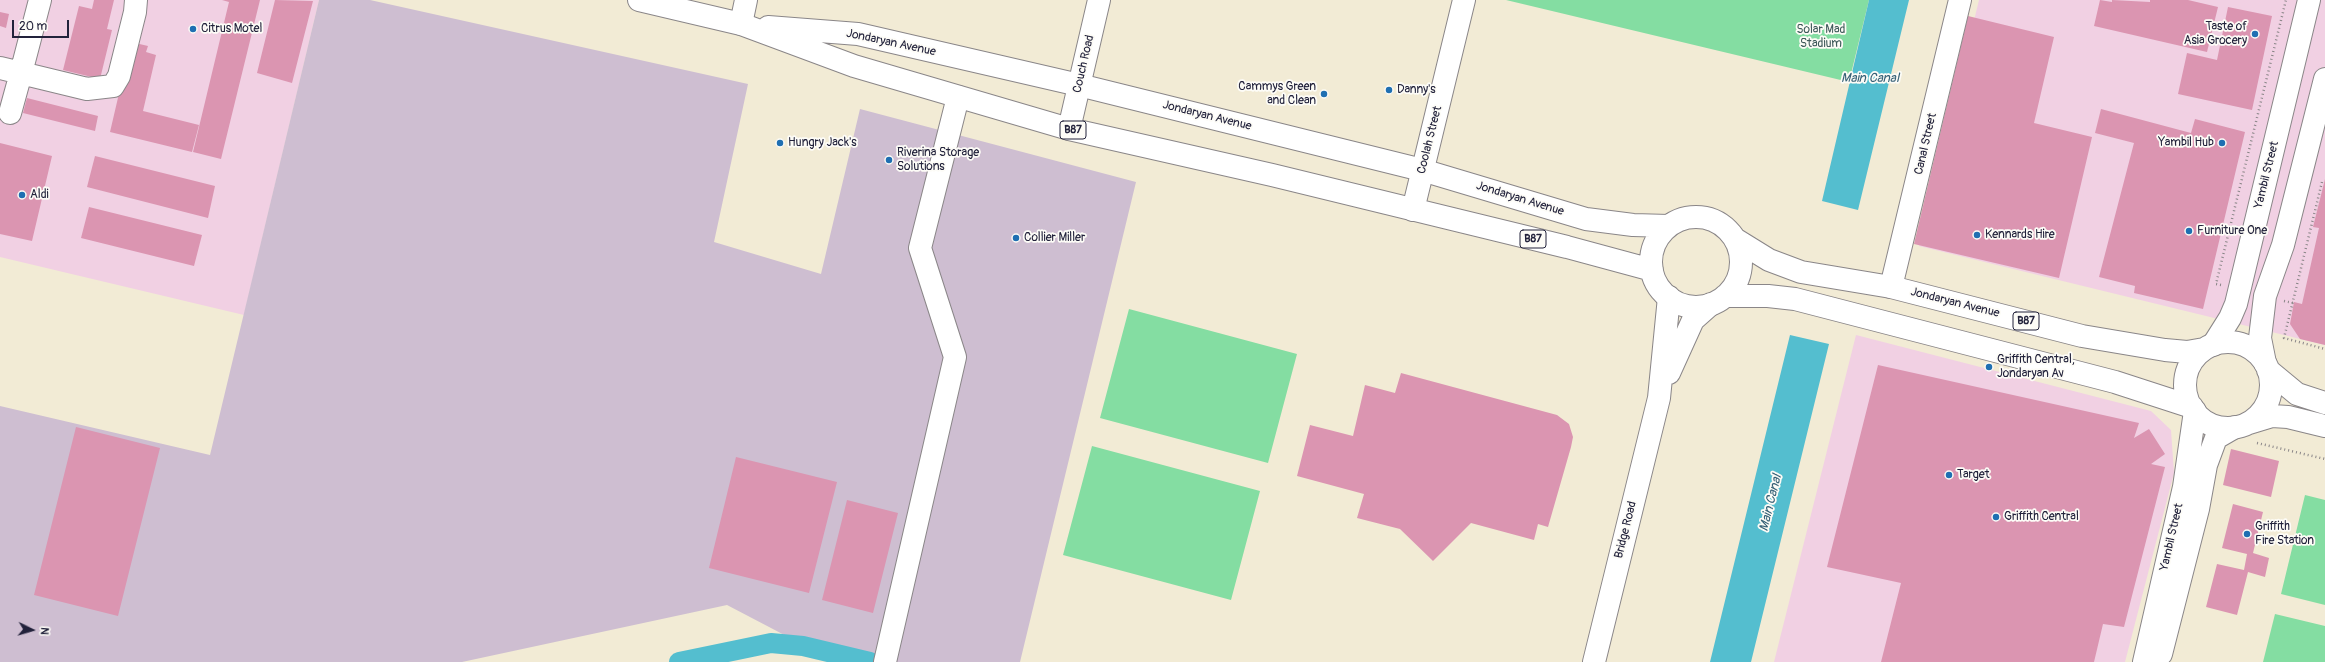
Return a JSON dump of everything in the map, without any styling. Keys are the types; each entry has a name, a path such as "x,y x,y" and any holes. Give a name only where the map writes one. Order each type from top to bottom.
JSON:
{"main road":[{"path":"10,113 10,70 40,0"},
{"path":"10,70 88,89 113,86 119,76 135,12 136,0"},
{"name":"Jondaryan Avenue","path":"639,0 740,24 854,66 1069,129 1272,175 1567,247 1652,270"},
{"path":"740,24 746,0"},
{"name":"Couch Road","path":"1069,129 1100,0"},
{"name":"Coolah Street","path":"1413,210 1464,0"},
{"name":"Canal Street","path":"1892,287 1960,0"},
{"name":"Yambil Street","path":"2209,347 2227,322 2236,304 2309,0"},
{"name":"Jondaryan Avenue","path":"740,24 858,34 1079,85 1422,170 1586,219 1633,225 1669,226"},
{"path":"2243,431 2259,415 2264,407 2270,389 2267,367 2260,338 2265,296 2283,245 2325,79"},
{"path":"887,653 955,357 920,248 958,97"},
{"name":"B87","path":"1669,298 1661,290 1652,270 1654,246 1660,235 1669,226 1682,219 1697,216 1712,219 1726,227 1735,238 1740,250 1741,263 1739,276 1734,287 1718,300"},
{"name":"Jondaryan Avenue","path":"1735,238 1769,260 1801,272 1892,287 2082,336 2165,350 2187,352 2209,347"},
{"path":"1669,298 1689,306 1718,300 1768,296 1795,299 2115,382 2193,409"},
{"name":"Bridge Road","path":"1594,662 1659,398 1669,298"},
{"name":"Bridge Road","path":"1659,398 1693,320 1718,300"},
{"name":"B87","path":"2209,347 2223,342 2242,344 2252,349 2267,367 2297,394 2325,403"},
{"path":"2209,347 2192,363 2186,380 2188,399 2193,409 2208,423 2243,431 2272,416 2288,417 2325,426"},
{"name":"Yambil Street","path":"2144,662 2184,487 2193,409"},
{"name":"Yambil Street","path":"2159,662 2198,509 2206,464 2216,438 2243,431"}],"path":[{"path":"2216,284 2286,0"},
{"path":"2323,177 2284,338 2325,349"},
{"path":"2243,431 2325,459"}],"shaded area":[{"path":"0,0 319,0 244,315 0,257"},
{"path":"319,0 370,0 748,84 714,242 821,274 860,109 1136,182 1020,662 836,662 727,605 462,662 0,662 0,406 210,455"},
{"path":"1979,0 2325,0 2325,345 1919,246"},
{"name":"Griffith Central","path":"1856,335 2151,411 2171,430 2174,473 2125,662 1774,662"}],"green space":[{"name":"Solar Mad Stadium","path":"1506,0 1869,0 1849,82"},
{"path":"1129,309 1297,354 1268,463 1100,418"},
{"path":"1092,446 1260,491 1231,600 1063,555"},
{"path":"2305,495 2325,500 2325,605 2281,594"},
{"path":"2275,614 2325,626 2325,662 2263,662"}],"water":[{"name":"Main Canal","path":"1869,0 1909,0 1858,210 1822,201"},
{"path":"1790,335 1829,344 1751,662 1710,662"}],"building":[{"path":"94,0 114,0 107,29 112,30 100,79 63,70 79,6 92,9"},
{"path":"222,0 260,0 221,159 193,152 229,2"},
{"path":"275,0 313,1 292,83 257,73"},
{"path":"2100,0 2112,2 2112,0 2150,2 2150,0 2188,0 2218,7 2207,52 2094,26"},
{"path":"2228,7 2272,16 2252,110 2178,94 2187,53 2217,60"},
{"path":"0,12 9,14 6,28 0,26"},
{"path":"1968,16 2054,37 2034,123 2092,137 2059,278 1914,244"},
{"path":"131,42 148,46 146,52 156,55 143,111 199,125 192,152 110,132"},
{"path":"27,98 98,116 95,131 23,113"},
{"path":"2101,109 2191,133 2195,119 2245,132 2203,309 2134,293 2135,286 2099,277 2134,143 2095,133"},
{"name":"Aldi","path":"0,143 52,156 32,241 0,234"},
{"path":"95,156 215,186 208,218 87,187"},
{"path":"2325,179 2325,345 2300,339 2290,324 2294,302 2302,304 2319,228 2313,227"},
{"path":"89,207 202,235 194,266 81,238"},
{"name":"Griffith Central","path":"1878,365 2139,423 2134,438 2149,429 2165,454 2151,464 2165,467 2124,627 2103,624 2094,662 1881,662 1901,583 1827,567"},
{"path":"1401,373 1557,415 1569,424 1573,437 1571,447 1548,527 1538,524 1534,540 1471,523 1433,561 1400,529 1357,518 1364,494 1297,476 1310,425 1353,436 1365,385 1395,393"},
{"path":"76,427 160,448 118,616 34,595"},
{"path":"2231,449 2279,461 2271,497 2223,485"},
{"path":"736,457 837,482 809,593 709,568"},
{"path":"847,500 898,513 873,613 822,600"},
{"path":"2233,504 2263,512 2253,553 2269,558 2265,577 2248,572 2237,615 2206,607 2217,564 2244,570 2247,554 2222,548"}],"waterway":[{"path":"679,662 771,643 803,646 870,662"}],"place":[{"name":"Citrus Motel","path":"193,29"},
{"name":"Taste of Asia Grocery","path":"2255,34"},
{"name":"Danny's","path":"1389,90"},
{"name":"Cammys Green and Clean","path":"1324,94"},
{"name":"Hungry Jack's","path":"780,143"},
{"name":"Yambil Hub","path":"2222,143"},
{"name":"Riverina Storage Solutions","path":"889,160"},
{"name":"Aldi","path":"22,195"},
{"name":"Furniture One","path":"2189,231"},
{"name":"Kennards Hire","path":"1977,235"},
{"name":"Collier Miller","path":"1016,238"},
{"name":"Griffith Central, Jondaryan Av","path":"1989,367"},
{"name":"Target","path":"1949,475"},
{"name":"Griffith Central","path":"1996,517"},
{"name":"Griffith Fire Station","path":"2247,534"}]}
